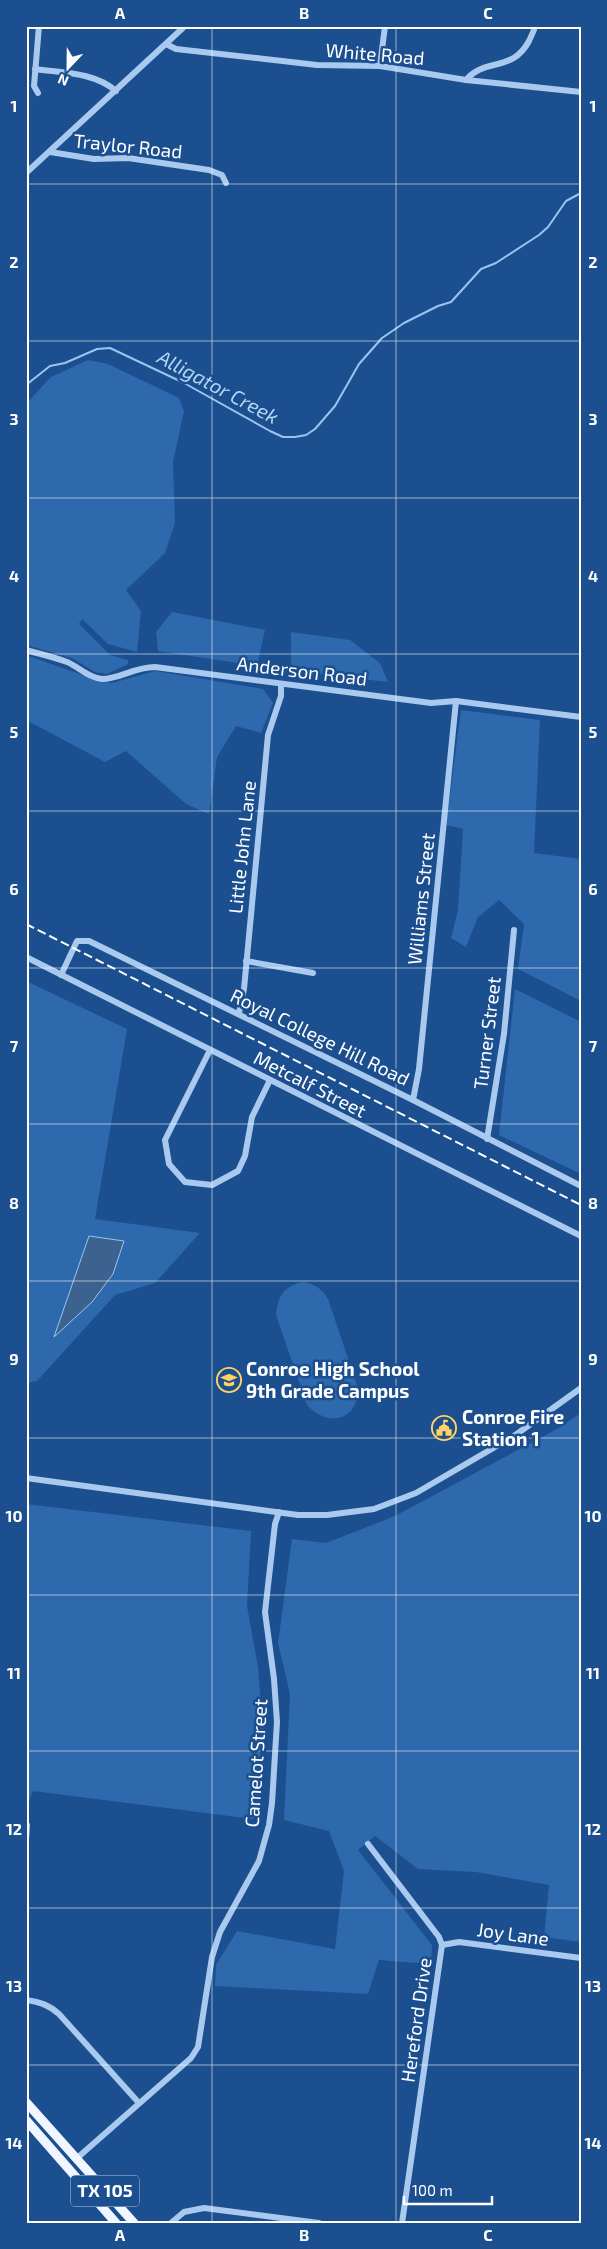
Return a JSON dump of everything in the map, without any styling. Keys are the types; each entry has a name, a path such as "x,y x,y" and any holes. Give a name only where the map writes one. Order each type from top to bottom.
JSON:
{"main road":[{"name":"TX 105","path":"26,2102 134,2223"},
{"name":"TX 105","path":"29,2123 116,2223"},
{"path":"29,2123 38,2127 67,2160 72,2161 76,2159"}],"street":[{"path":"38,93 34,86 39,26"},
{"path":"26,173 168,45 185,26"},
{"path":"380,66 385,26"},
{"path":"466,80 475,71 513,60 525,47 535,26"},
{"name":"White Road","path":"168,45 176,49 317,65 380,66 466,80 581,92"},
{"path":"35,70 94,77 116,91"},
{"name":"Traylor Road","path":"50,152 94,159 128,158 209,170 222,175 226,183"},
{"name":"Anderson Road","path":"26,650 66,661 93,676 102,678 115,677 137,668 148,667 431,703 456,701 581,717"},
{"name":"Little John Lane","path":"239,1013 244,989 268,734 281,696 281,685"},
{"name":"Williams Street","path":"413,1100 419,1069 456,701"},
{"name":"Turner Street","path":"487,1139 504,1034 514,930"},
{"name":"Royal College Hill Road","path":"61,975 77,941 89,941 239,1013 581,1186"},
{"name":"Metcalf Street","path":"26,957 581,1236"},
{"path":"246,961 313,973"},
{"path":"210,1050 165,1140 169,1164 185,1182 212,1185 238,1170 246,1156 252,1116 270,1080"},
{"path":"26,1478 298,1515 347,1513 374,1509 398,1502 438,1481 514,1436 581,1388"},
{"name":"Camelot Street","path":"76,2159 191,2058 198,2047 209,1967 216,1942 227,1918 256,1869 269,1825 277,1722 274,1679 265,1612 278,1512"},
{"path":"26,1839 27,1825"},
{"name":"Hereford Drive","path":"368,1844 439,1937 442,1945 402,2223"},
{"name":"Joy Lane","path":"442,1945 459,1942 581,1958"},
{"path":"26,2000 45,2004 59,2014 139,2103"},
{"path":"171,2223 184,2212 204,2208 319,2223"}],"shaded area":[{"path":"88,360 108,364 179,398 184,411 173,462 175,523 165,553 126,590 141,611 137,652 108,644 82,619 79,624 110,655 128,660 128,664 107,674 95,672 72,658 26,645 26,404 51,377"},
{"path":"172,612 265,630 257,666 158,651 156,632"},
{"path":"291,632 350,640 380,663 388,682 291,671"},
{"path":"26,655 94,679 112,683 155,671 263,689 273,703 261,733 236,726 217,757 209,814 186,804 126,751 105,762 26,720"},
{"path":"461,710 540,720 534,853 581,859 581,1001 518,969 524,924 499,900 478,917 466,947 451,938 458,910 463,829 446,825"},
{"path":"26,981 127,1029 95,1219 200,1233 155,1283 115,1295 37,1381 26,1383"},
{"path":"515,989 581,1022 581,1174 499,1135"},
{"path":"89,1236 124,1241 113,1274 92,1302 54,1337"},
{"path":"302,1282 317,1287 328,1299 358,1388 357,1399 353,1408 340,1418 324,1417 307,1405 276,1315 278,1303 283,1293 290,1287"},
{"path":"581,1413 581,1942 544,1937 549,1885 476,1872 418,1869 375,1836 358,1850 432,1945 431,1964 379,1960 368,1994 215,1986 216,1965 237,1931 335,1949 344,1871 329,1831 284,1820 290,1694 278,1643 292,1539 326,1543 395,1516 557,1429"},
{"path":"26,1504 251,1531 247,1606 258,1667 263,1730 253,1819 33,1791 26,1809"}],"waterway":[{"name":"Alligator Creek","path":"26,385 50,366 65,363 97,349 110,348 184,383 283,437 306,435 315,429 335,406 359,364 382,338 404,323 438,306 451,302 481,269 496,263 539,235 548,227 566,201 581,193"}],"railway":[{"path":"26,924 581,1205"}],"place":[{"name":"Conroe High School 9th Grade Campus","path":"229,1380"},
{"name":"Conroe Fire Station 1","path":"444,1428"}]}
